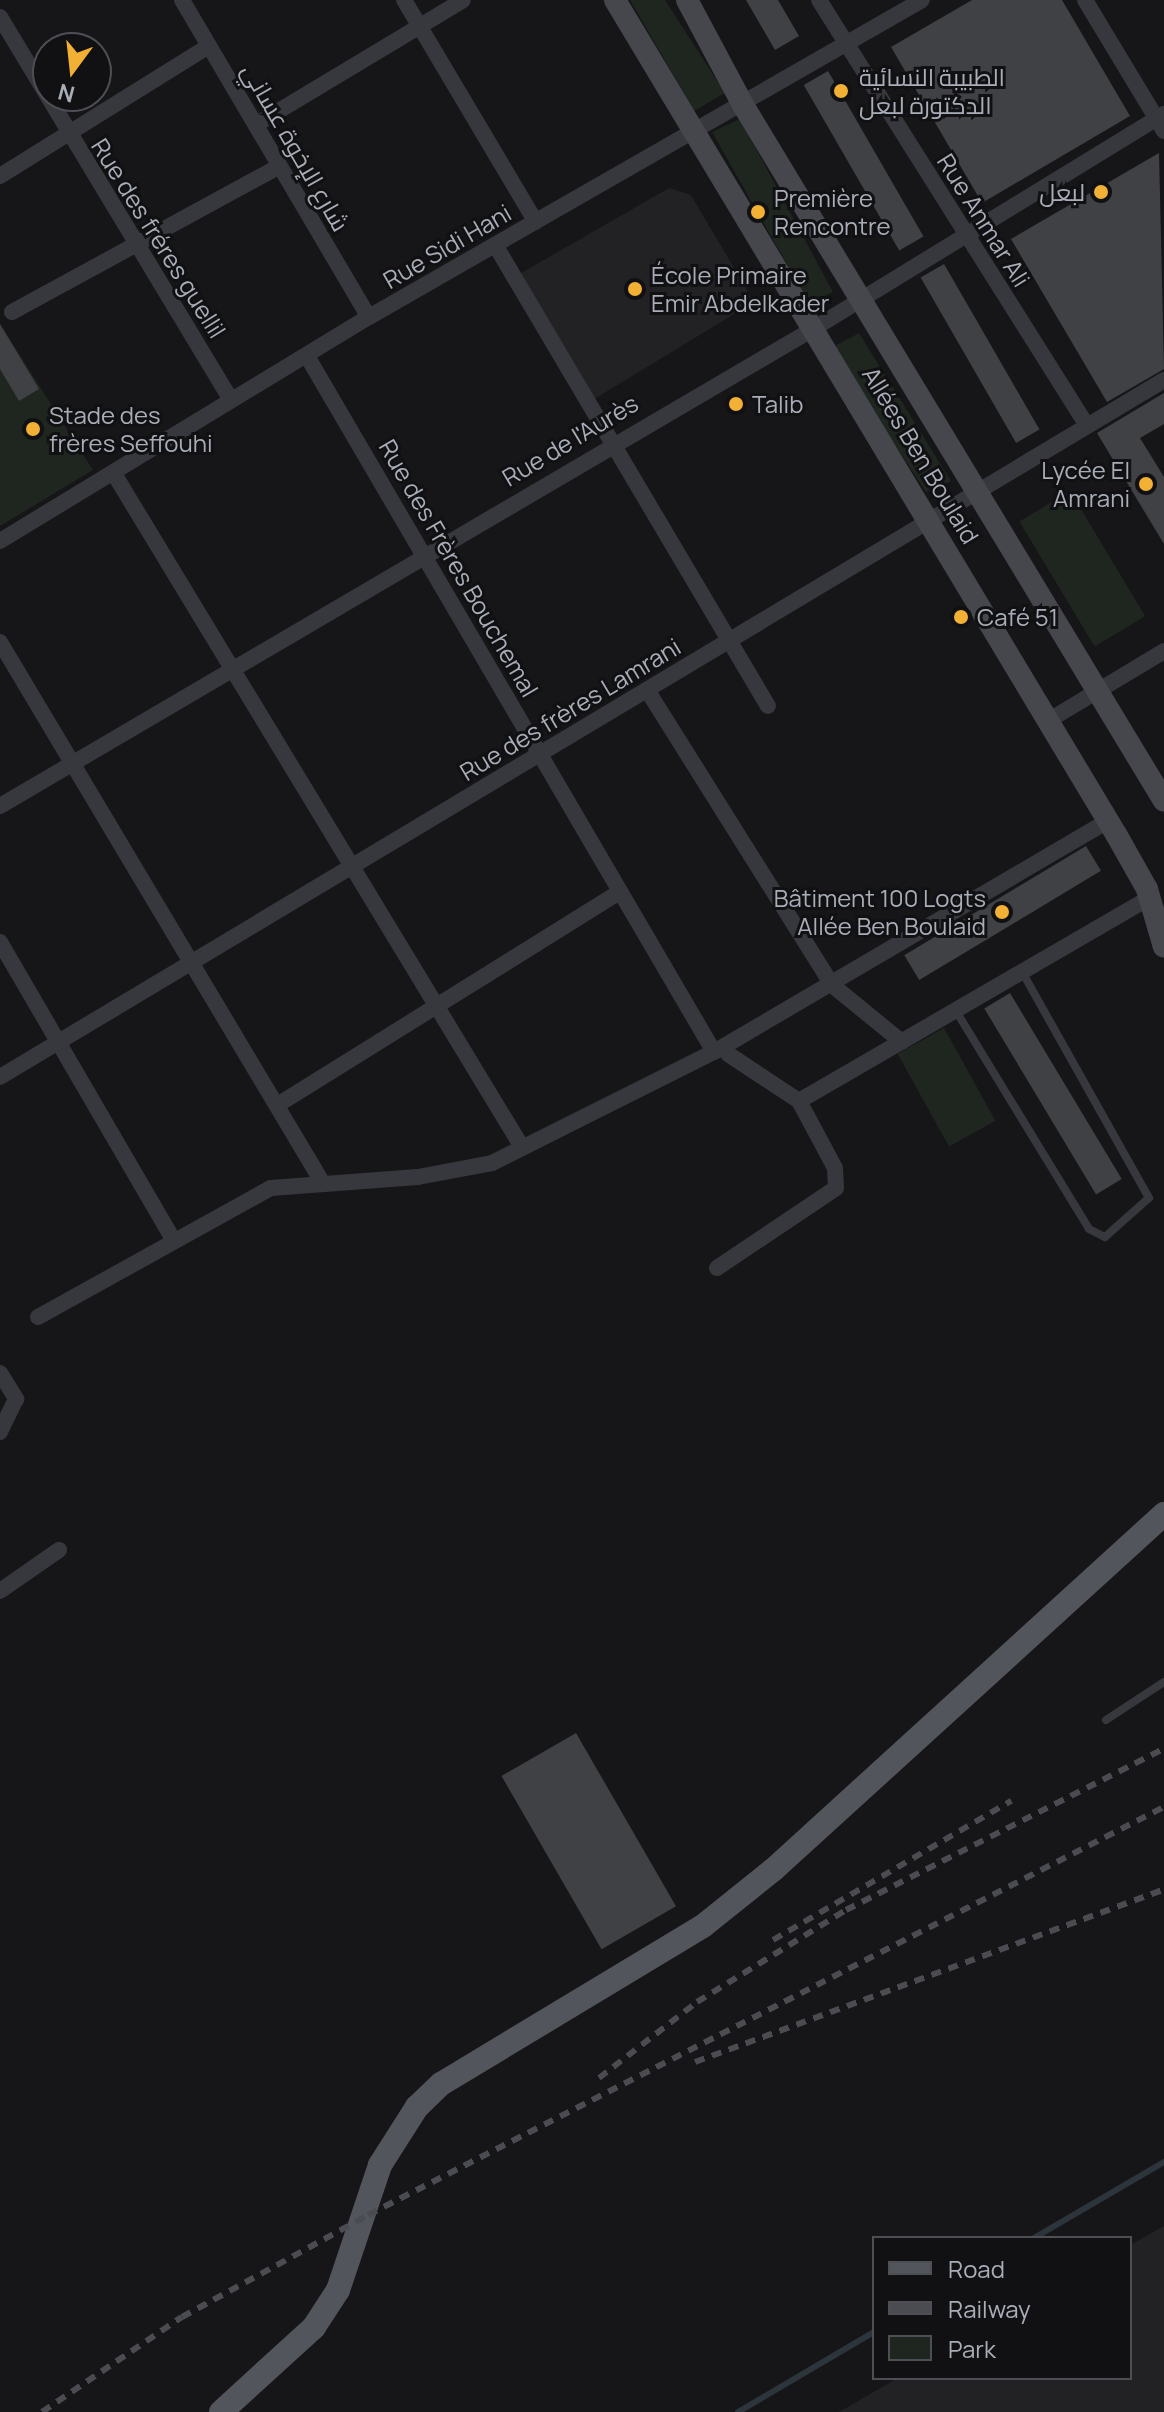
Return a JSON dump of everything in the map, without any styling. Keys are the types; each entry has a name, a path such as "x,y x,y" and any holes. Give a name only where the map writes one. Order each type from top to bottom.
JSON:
{"main road":[{"name":"Allées Ben Boulaid","path":"615,0 698,131 813,329 932,521 1046,722 1108,821 1149,898 1164,947"},
{"name":"Allées Ben Boulaid","path":"687,0 743,105 982,492 1164,801"},
{"path":"221,2412 314,2327 338,2290 380,2165 417,2107 441,2084 691,1933 761,1880 1164,1514"}],"street":[{"name":"شارع الإخوة عساني","path":"182,0 369,317"},
{"path":"404,0 536,222"},
{"path":"257,124 463,0"},
{"name":"Rue Anmar Ali","path":"819,0 964,236 1086,424"},
{"name":"Rue Sidi Hani","path":"0,541 116,477 231,400 369,317 497,248 536,222 922,0"},
{"path":"1085,0 1161,121"},
{"name":"Rue des fréres guellil","path":"0,17 64,134 136,242 231,400"},
{"path":"0,176 209,46"},
{"name":"Rue de l'Aurès","path":"0,806 231,666 425,555 615,440 813,329 1161,121"},
{"path":"12,312 278,167"},
{"path":"497,248 615,440 768,706"},
{"name":"Rue des Frères Bouchemal","path":"307,356 620,892 721,1053 799,1101"},
{"name":"Rue des frères Lamrani","path":"0,1077 62,1041 189,957 357,868 539,753 649,693 729,639 982,492 1086,424 1164,380"},
{"path":"116,477 357,868 433,1006 522,1147"},
{"path":"0,642 279,1104 321,1180"},
{"path":"1046,722 1164,651"},
{"path":"649,693 832,985 902,1042"},
{"path":"38,1317 172,1238 271,1188 321,1180 418,1177 492,1163 721,1053 1108,821"},
{"path":"279,1104 620,892"},
{"path":"717,1268 836,1188 835,1168 799,1101 1149,898"},
{"path":"0,942 62,1041 172,1238"},
{"path":"0,1373 16,1399 0,1432"},
{"path":"0,1591 59,1550"}],"lane":[{"path":"956,1011 1089,1229 1105,1237 1149,1198 1022,972"},
{"path":"1106,1720 1164,1682"}],"shaded area":[{"name":"École Primaire Emir Abdelkader","path":"669,188 691,195 754,302 591,401 516,276"},
{"path":"1164,2226 1164,2412 839,2412 895,2380 1132,2380 1132,2244"}],"green space":[{"path":"630,0 665,0 725,93 694,111"},
{"path":"740,119 833,292 809,303 712,132"},
{"name":"Stade des frères Seffouhi","path":"0,324 93,470 0,526"},
{"path":"859,333 951,481 926,492 831,348"},
{"path":"1070,491 1145,616 1095,647 1019,521"},
{"path":"944,1028 995,1121 949,1146 898,1054"}],"building":[{"path":"746,0 778,0 799,36 775,50"},
{"path":"972,0 1062,0 1130,116 982,203 891,47"},
{"path":"828,71 924,236 899,250 804,85"},
{"path":"1159,153 1164,369 1107,402 1011,239"},
{"path":"944,264 1040,429 1016,443 921,278"},
{"path":"0,324 39,389 19,401 0,369"},
{"name":"Lycée El Amrani","path":"1164,393 1164,424 1140,438 1164,477 1164,544 1097,433"},
{"name":"Bâtiment 100 Logts Allée Ben Boulaid","path":"1086,846 1101,871 919,980 904,955"},
{"name":"Bâtiment 100 Logts Allée Ben Boulaid","path":"1010,993 1122,1179 1096,1194 984,1008"},
{"path":"576,1733 676,1906 602,1949 502,1776"}],"waterway":[{"path":"1037,2236 1164,2162"},
{"path":"738,2412 872,2333"}],"railway":[{"path":"599,2078 697,2002 846,1910 1164,1749"},
{"path":"773,1940 1011,1801"},
{"path":"42,2412 182,2317 368,2215 1164,1807"},
{"path":"695,2062 1164,1889"}],"place":[{"name":"الطبيبة النسائية الدكتورة لبعل","path":"841,91"},
{"name":"لبعل","path":"1101,192"},
{"name":"Première Rencontre","path":"758,212"},
{"name":"École Primaire Emir Abdelkader","path":"635,289"},
{"name":"Talib","path":"736,404"},
{"name":"Stade des frères Seffouhi","path":"33,429"},
{"name":"Lycée El Amrani","path":"1146,484"},
{"name":"Café 51","path":"961,617"},
{"name":"Bâtiment 100 Logts Allée Ben Boulaid","path":"1002,912"}]}
